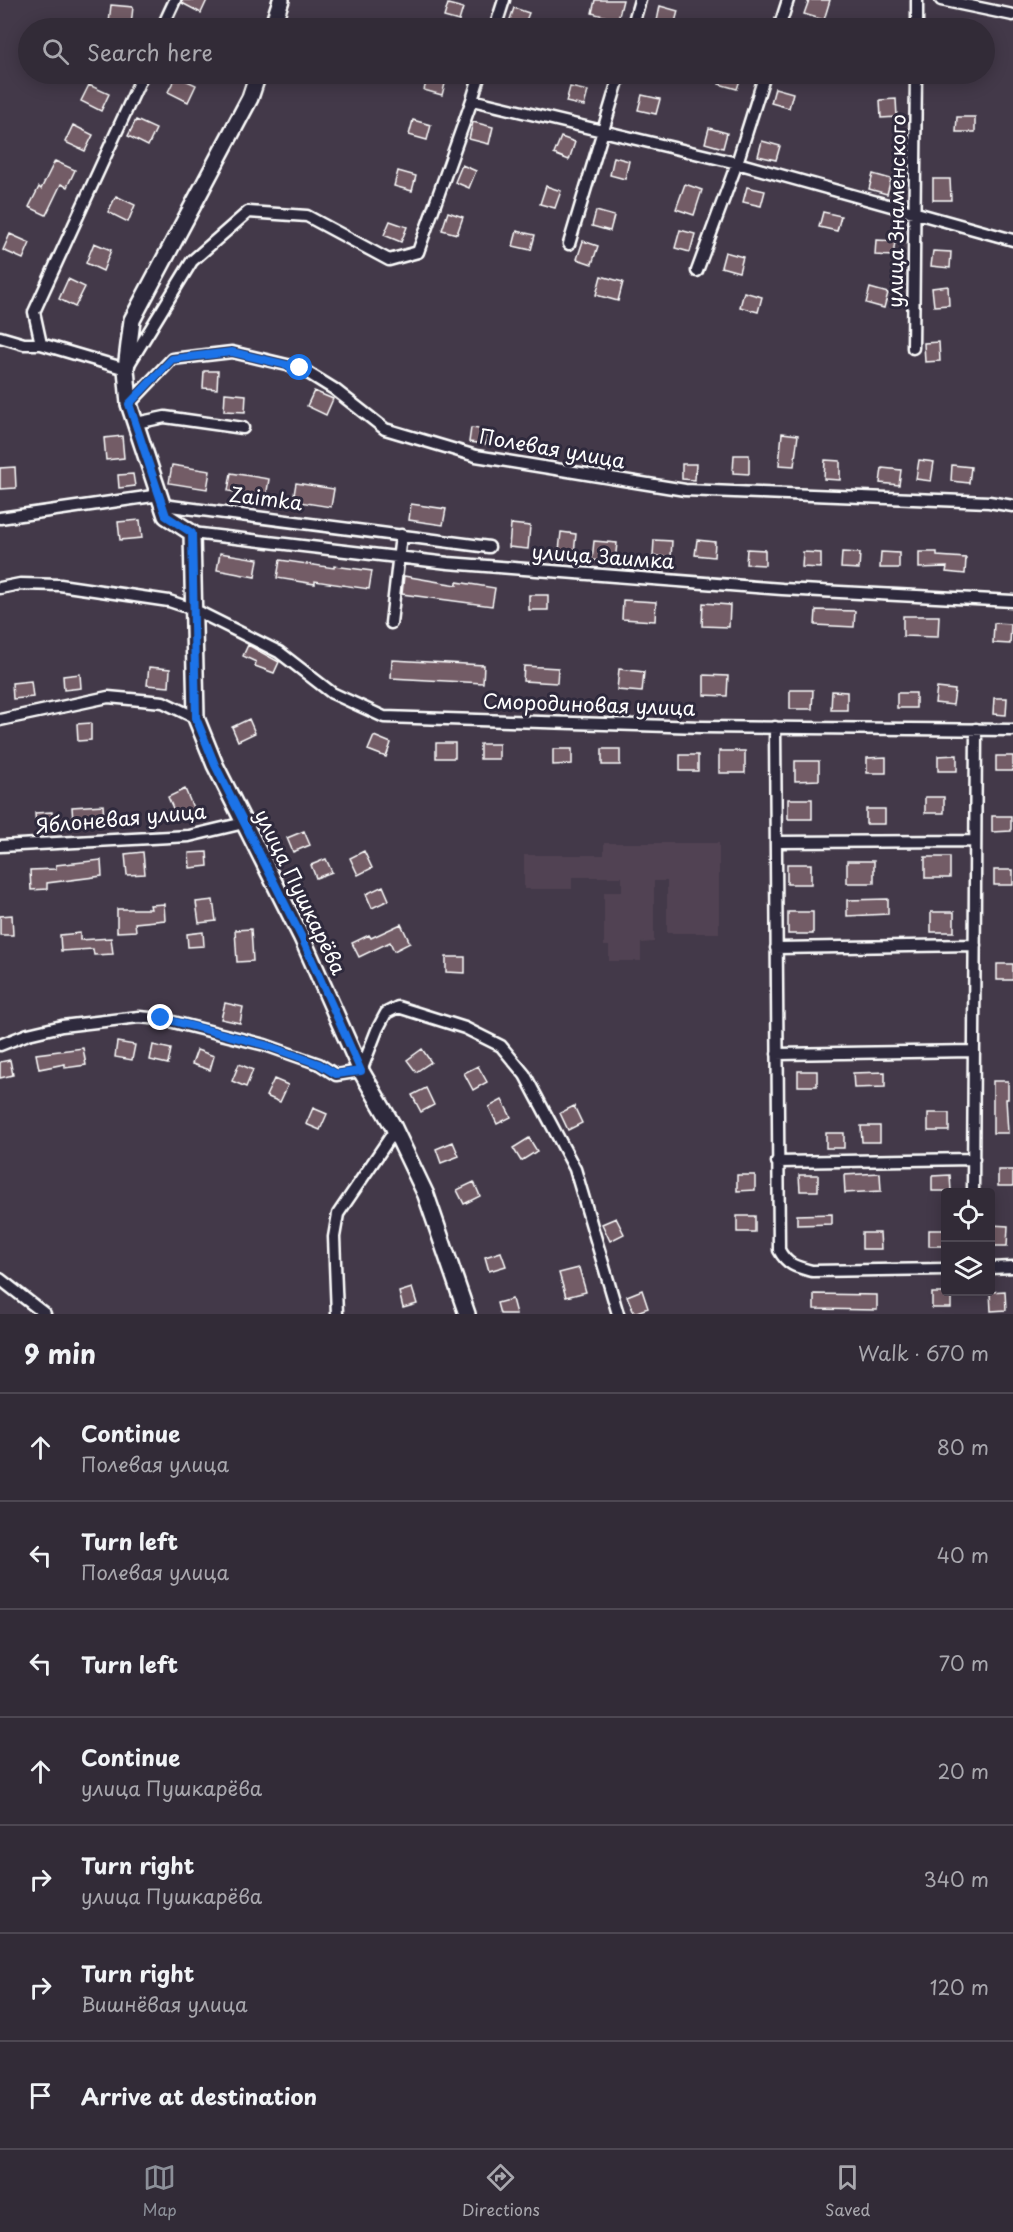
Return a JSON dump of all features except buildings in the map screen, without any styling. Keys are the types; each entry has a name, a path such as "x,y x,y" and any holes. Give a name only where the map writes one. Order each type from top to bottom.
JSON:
{"street":[{"path":"167,18 175,0"},
{"path":"275,18 280,0"},
{"path":"498,18 504,0"},
{"path":"635,18 640,0"},
{"path":"782,18 788,0"},
{"path":"917,0 917,18"},
{"path":"941,0 1013,15"},
{"path":"41,344 33,312 138,84"},
{"path":"192,533 163,505 129,404 126,369 132,320 250,98 255,84"},
{"path":"126,369 192,261 248,212 307,216 389,261 418,252 477,84"},
{"path":"568,244 617,84"},
{"path":"697,271 737,163 762,84"},
{"name":"улица Знаменского","path":"913,348 916,84"},
{"path":"472,100 737,163 1013,240"},
{"path":"0,337 24,344 41,344 126,369"},
{"name":"Полевая улица","path":"129,404 172,359 232,352 300,368 334,389 385,429 476,456 685,490 989,502 1013,506"},
{"path":"135,423 165,417 243,428"},
{"name":"Zaimka","path":"0,518 163,505 489,547"},
{"name":"улица Заимка","path":"192,533 448,563 782,589 1013,601"},
{"name":"улица Пушкарёва","path":"192,533 196,718 215,765 302,938 361,1071 395,1130 426,1196 467,1314"},
{"path":"391,623 401,535"},
{"name":"Смородиновая улица","path":"0,588 20,584 60,585 169,601 193,609 279,652 332,693 384,717 775,728 1013,730"},
{"path":"0,720 108,698 163,702 196,718"},
{"path":"775,728 779,1250 784,1260 793,1266 812,1271 941,1269"},
{"path":"974,1188 976,729"},
{"name":"Яблоневая улица","path":"0,846 189,836 244,823"},
{"path":"776,842 975,842"},
{"path":"776,948 975,945"},
{"path":"0,1045 62,1026 139,1017 161,1018 265,1045 319,1064 336,1074 361,1071 386,1012 398,1007 465,1028 501,1046 525,1075 575,1169 618,1314"},
{"path":"777,1054 974,1051"},
{"path":"337,1314 334,1237 338,1214 395,1130"},
{"path":"777,1162 974,1159"},
{"path":"995,1268 1013,1268"},
{"path":"0,1279 45,1314"}],"shaded area":[{"path":"604,843 719,843 719,933 667,933 667,881 654,881 654,942 641,943 641,961 609,961 609,946 604,946 604,892 622,892 622,877 572,877 572,889 524,889 524,855 604,855"}],"route":[{"path":"161,1018 265,1045 319,1064 336,1074 361,1071 302,938 215,765 196,718 192,533 166,516 129,404 172,359 232,352 300,368"}]}
